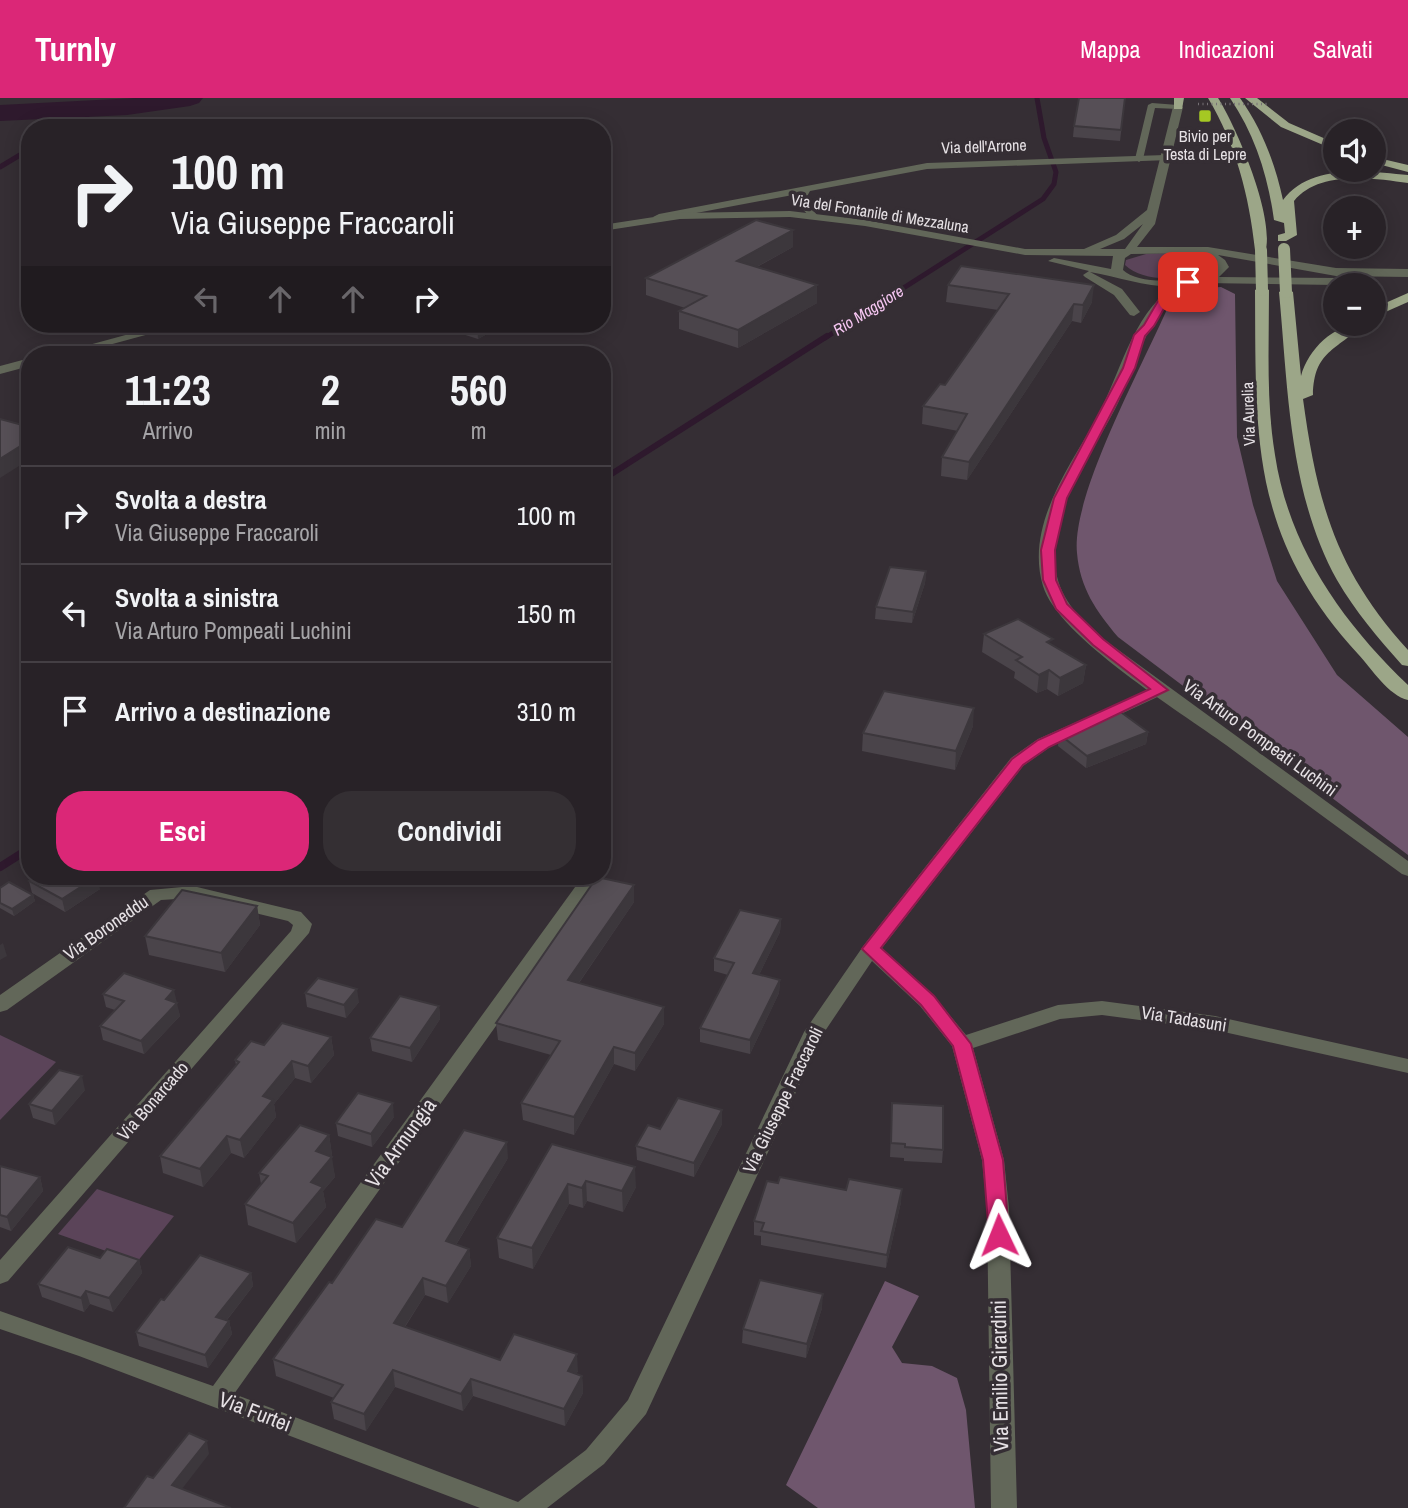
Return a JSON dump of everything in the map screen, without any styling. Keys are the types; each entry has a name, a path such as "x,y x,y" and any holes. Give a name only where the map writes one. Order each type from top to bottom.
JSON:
{"highway":[{"name":"Via Aurelia","path":"1213,98 1243,160 1256,201 1261,250 1267,455 1283,519 1303,566 1325,602 1353,638 1408,695"},
{"path":"1235,98 1256,132 1267,159 1278,201 1300,432 1317,521 1336,564 1369,616 1408,661"},
{"path":"1250,98 1285,125 1323,142"},
{"path":"1386,163 1408,169"},
{"path":"1283,243 1292,235 1287,206 1290,197 1302,186 1345,176 1408,179"},
{"path":"1386,307 1408,297"},
{"path":"1300,432 1307,422 1306,382 1312,361 1338,336"}],"street":[{"path":"1121,276 1117,263 1145,232 1178,102"},
{"name":"Via dell'Arrone","path":"611,226 920,166 1165,158"},
{"path":"806,190 799,200 811,215"},
{"name":"Via del Fontanile di Mezzaluna","path":"619,225 716,214 811,215 1006,249 1155,283 1194,281"},
{"path":"1076,254 1120,237 1150,214"},
{"name":"Via del Fontanile di Mezzaluna","path":"1006,249 1076,254 1201,250"},
{"path":"1201,250 1336,272 1408,273"},
{"name":"Via Arturo Pompeati Luchini","path":"1139,335 1149,326 1166,296 1194,281 1217,274 1223,267 1219,259 1201,250"},
{"path":"1067,264 1113,288 1134,312"},
{"name":"Via Arturo Pompeati Luchini","path":"1121,276 1139,335 1129,368 1060,498 1050,533 1048,573 1051,588 1066,612 1160,690 1408,870"},
{"path":"1194,281 1408,281"},
{"path":"93,346 145,333"},
{"path":"0,370 21,364"},
{"name":"Via Giuseppe Fraccaroli","path":"528,1508 595,1457 619,1432 636,1406 814,1032 871,949 1017,762 1044,743 1160,690"},
{"name":"Via Armungia","path":"218,1398 585,887"},
{"name":"Via Boroneddu","path":"0,1004 156,894 177,891 198,893 294,916 303,924"},
{"name":"Via Bonarcado","path":"0,1275 300,933 303,924"},
{"name":"Via Emilio Girardini","path":"871,949 928,1000 962,1044 993,1160 997,1195 1004,1508"},
{"name":"Via Tadasuni","path":"962,1044 1058,1012 1115,1009 1215,1023 1408,1066"},
{"name":"Via Furtei","path":"0,1320 218,1398 509,1508"}],"lane":[{"path":"1139,159 1152,105 1178,102"}],"path":[{"path":"1198,104 1268,104"}],"shaded area":[{"path":"1194,252 1211,261 1211,268 1190,275 1167,278 1144,275 1125,265 1126,260 1146,254"},
{"path":"1221,287 1235,294 1237,437 1253,505 1277,581 1337,675 1408,737 1408,855 1118,637 1085,588 1077,553 1078,528 1086,497 1112,427 1171,300 1187,289"},
{"path":"0,1035 56,1062 0,1120"},
{"path":"97,1189 174,1216 137,1262 58,1234"},
{"path":"885,1281 919,1296 892,1347 902,1363 932,1366 957,1378 966,1410 975,1508 818,1508 786,1485"}],"building":[{"path":"1079,98 1125,98 1121,130 1074,126"},
{"path":"756,220 793,230 737,261 817,285 738,330 679,311 706,296 646,278"},
{"path":"961,266 1094,285 1083,305 1074,304 969,462 942,457 967,414 923,406 940,384 945,385 1009,294 948,285"},
{"path":"0,419 21,425 21,446 0,459"},
{"path":"890,567 926,571 913,612 876,607"},
{"path":"1018,619 1053,639 1047,642 1086,665 1060,678 1049,670 1039,675 1016,660 1022,657 984,634"},
{"path":"884,691 974,708 956,751 863,733"},
{"path":"1118,710 1148,732 1087,756 1059,734"},
{"path":"611,880 634,885 568,980 664,1007 635,1053 614,1047 574,1117 521,1103 560,1041 496,1023 591,885 611,885"},
{"path":"9,882 33,895 12,909 0,903 0,888"},
{"path":"36,885 84,885 62,899"},
{"path":"182,890 257,906 221,953 145,936"},
{"path":"740,910 781,919 753,973 780,980 750,1040 700,1028 734,963 714,958"},
{"path":"124,973 174,990 166,999 177,1003 141,1041 100,1026 124,1001 103,994"},
{"path":"318,978 357,989 344,1005 305,993"},
{"path":"400,996 439,1006 410,1048 370,1038"},
{"path":"282,1023 331,1037 308,1066 292,1061 263,1096 273,1100 240,1140 227,1136 200,1169 160,1156 239,1062 235,1060 251,1041 264,1045"},
{"path":"59,1070 82,1076 52,1111 29,1104"},
{"path":"358,1093 393,1103 371,1134 336,1123"},
{"path":"678,1098 722,1110 694,1163 636,1146 648,1125 660,1129"},
{"path":"892,1103 943,1106 943,1150 891,1143"},
{"path":"300,1125 329,1135 316,1151 332,1157 311,1182 323,1187 293,1223 245,1204 268,1176 259,1173"},
{"path":"464,1130 507,1142 446,1241 469,1249 446,1286 423,1278 394,1323 500,1360 514,1334 577,1354 568,1371 582,1376 564,1409 471,1379 461,1394 393,1370 364,1414 331,1402 343,1385 273,1359 329,1282 332,1283 376,1219 402,1227"},
{"path":"552,1144 635,1167 622,1191 586,1181 582,1188 568,1184 532,1248 497,1238"},
{"path":"0,1166 40,1177 7,1217 0,1215"},
{"path":"780,1177 846,1190 849,1179 902,1189 887,1255 761,1231 764,1223 754,1221 767,1181 778,1183"},
{"path":"68,1247 100,1258 107,1249 139,1260 109,1298 86,1291 81,1298 38,1284"},
{"path":"200,1255 251,1273 216,1317 229,1321 205,1355 136,1332 161,1299 164,1300"},
{"path":"760,1280 823,1294 807,1344 743,1329"},
{"path":"189,1433 207,1441 172,1485 231,1508 124,1508 147,1476 153,1478"}],"waterway":[{"path":"0,113 127,107 190,98"},
{"name":"Rio Maggiore","path":"825,338 1043,199 1054,184 1056,172 1044,138 1037,98"},
{"path":"80,119 95,110"},
{"path":"0,167 21,154"},
{"name":"Rio Maggiore","path":"611,474 827,336"},
{"name":"Rio Maggiore","path":"0,867 21,854"}],"place":[{"name":"Bivio per Testa di Lepre","path":"1205,116"}],"route":[{"path":"999,1235 993,1160 962,1044 928,1000 871,949 1017,762 1044,743 1160,690 1098,642 1061,606 1049,580 1048,550 1060,498 1129,368 1139,335 1149,326 1166,296 1188,282"}]}
